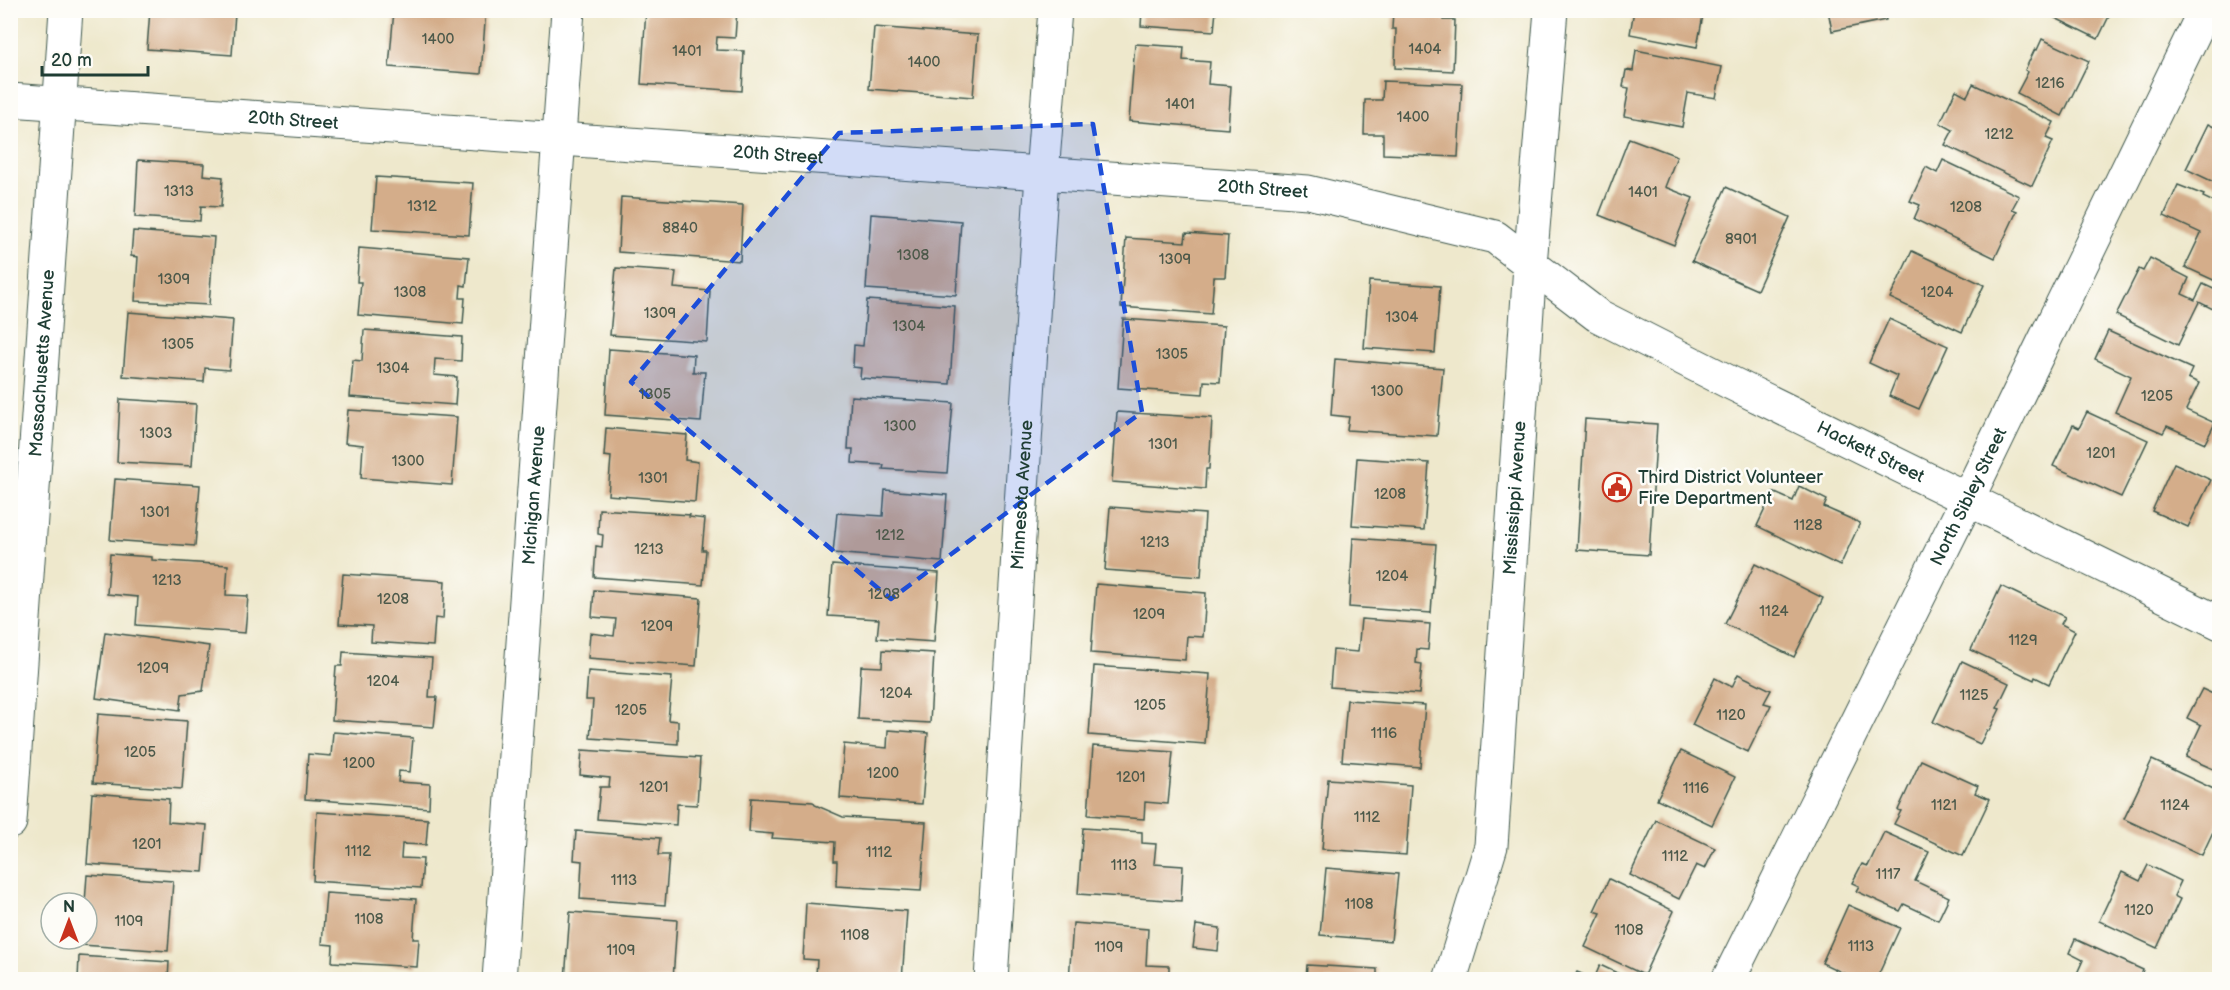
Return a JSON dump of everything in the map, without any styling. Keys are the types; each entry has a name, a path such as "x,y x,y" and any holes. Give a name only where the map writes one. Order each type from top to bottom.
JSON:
{"street":[{"name":"Massachusetts Avenue","path":"10,822 66,10"},
{"name":"Michigan Avenue","path":"499,980 568,10"},
{"name":"Minnesota Avenue","path":"991,980 1042,174 1055,10"},
{"name":"Mississippi Avenue","path":"1450,980 1491,846 1530,265 1551,10"},
{"name":"North Sibley Street","path":"1728,980 1967,500 2205,10"},
{"name":"20th Street","path":"10,100 1308,192 1495,237 1530,265"},
{"name":"Hackett Street","path":"1530,265 1597,315 1967,500 2220,623"}],"highlighted area":[{"path":"1093,124 1142,412 891,599 631,382 839,133"}],"building":[{"path":"150,10 217,10 235,13 232,55 147,49"},
{"path":"394,10 486,10 481,74 389,67"},
{"path":"646,10 737,10 735,38 717,37 716,50 744,51 742,91 641,84"},
{"path":"1142,10 1216,10 1214,31 1141,26"},
{"path":"1393,10 1443,10 1443,20 1455,20 1453,71 1395,68 1396,29 1392,29"},
{"path":"1634,10 1704,10 1697,47 1630,34"},
{"path":"1828,10 1884,10 1886,20 1832,31"},
{"path":"2039,10 2112,10 2098,39"},
{"path":"874,27 978,35 973,97 869,89"},
{"path":"2042,39 2089,61 2062,116 2017,93 2028,72 2025,70"},
{"path":"1135,44 1184,47 1183,60 1210,62 1208,84 1231,86 1228,129 1129,121"},
{"path":"1636,50 1722,67 1716,98 1688,93 1682,127 1624,116 1629,88 1623,87 1626,70 1633,71"},
{"path":"1383,81 1462,84 1458,157 1383,154 1383,134 1364,134 1365,100 1382,100"},
{"path":"1973,84 2054,122 2046,138 2053,141 2032,186 1945,145 1953,130 1940,123 1956,90 1967,96"},
{"path":"2208,124 2220,130 2220,185 2186,169"},
{"path":"1629,138 1677,156 1665,187 1693,198 1674,245 1599,215"},
{"path":"138,160 204,164 203,175 223,177 221,207 201,206 200,221 135,217"},
{"path":"1943,160 2019,196 2012,209 2017,211 1995,258 1914,219 1920,205 1910,201 1926,167 1937,173"},
{"path":"376,177 473,183 469,235 372,229"},
{"path":"2178,185 2204,195 2203,197 2220,205 2220,283 2185,267 2201,233 2164,216"},
{"path":"1726,187 1790,217 1757,290 1692,261"},
{"path":"621,197 743,205 740,261 618,252"},
{"path":"871,214 961,221 956,295 866,289"},
{"path":"133,231 214,237 209,305 135,301 138,257 131,256"},
{"path":"1186,233 1228,236 1225,277 1214,277 1211,314 1121,307 1126,238 1185,242"},
{"path":"359,248 469,257 466,286 461,285 460,298 465,298 463,324 358,315 361,282 357,282"},
{"path":"1912,251 1984,285 1962,332 1890,298"},
{"path":"2150,258 2189,278 2182,294 2195,300 2203,284 2220,292 2220,305 2217,311 2199,302 2178,345 2116,315 2139,269 2143,271"},
{"path":"616,268 676,272 674,288 710,291 707,342 610,335"},
{"path":"1369,281 1440,286 1435,353 1364,348"},
{"path":"867,300 955,306 950,384 860,378 861,368 853,367 854,345 863,346"},
{"path":"128,312 233,320 229,370 205,368 204,382 123,376"},
{"path":"1123,319 1224,326 1220,382 1204,381 1203,394 1118,388"},
{"path":"1889,319 1948,346 1919,409 1889,396 1897,376 1869,363"},
{"path":"364,330 462,337 461,361 435,359 434,375 457,377 455,405 350,397 353,360 362,361"},
{"path":"2108,331 2192,369 2188,378 2199,383 2186,410 2215,423 2205,443 2167,426 2163,433 2115,412 2131,376 2095,359"},
{"path":"609,349 694,355 693,372 705,372 701,422 605,415"},
{"path":"1335,359 1443,368 1437,436 1347,430 1349,417 1331,415"},
{"path":"851,396 953,403 947,473 883,469 884,465 852,463 853,449 848,449"},
{"path":"120,399 196,404 192,466 117,462"},
{"path":"348,410 457,417 452,485 361,478 363,445 345,443"},
{"path":"1117,412 1212,418 1209,469 1206,469 1205,489 1112,482"},
{"path":"2087,412 2148,440 2121,497 2053,466 2073,425 2079,428"},
{"name":"Third District Volunteer Fire Department","path":"1585,419 1657,424 1649,555 1577,550"},
{"path":"606,428 687,435 685,460 698,462 695,502 608,495 611,457 604,456"},
{"path":"1357,458 1429,463 1424,530 1352,525"},
{"path":"2174,463 2211,480 2188,527 2152,511"},
{"path":"115,479 200,485 195,546 110,540"},
{"path":"1799,486 1827,500 1824,507 1860,523 1840,566 1757,526 1773,492 1793,501"},
{"path":"885,490 947,495 942,562 833,553 837,513 883,516"},
{"path":"1110,507 1205,514 1201,577 1105,570"},
{"path":"599,509 690,515 689,517 705,519 702,550 706,550 703,585 594,577 596,546 602,547 603,535 598,534"},
{"path":"1353,538 1436,544 1431,613 1349,607"},
{"path":"110,554 152,557 152,560 228,565 226,595 248,596 245,633 136,625 138,597 107,594"},
{"path":"1755,564 1823,598 1794,657 1725,624"},
{"path":"832,565 939,573 934,642 877,638 879,619 828,616"},
{"path":"343,574 445,581 443,619 435,618 433,646 371,642 372,626 339,624"},
{"path":"1096,584 1206,593 1203,637 1187,636 1185,660 1091,653"},
{"path":"2001,586 2065,617 2061,624 2075,631 2049,684 2035,677 2034,680 1971,650"},
{"path":"594,590 701,598 696,666 588,658 590,633 614,636 616,619 592,617"},
{"path":"1361,619 1430,624 1428,650 1417,649 1416,663 1422,664 1419,694 1330,687 1333,650 1358,652"},
{"path":"105,632 209,646 203,691 182,694 180,710 96,698"},
{"path":"883,650 934,653 930,723 858,719 861,666 882,667"},
{"path":"343,652 432,658 429,697 437,697 434,727 332,720 336,666 342,666"},
{"path":"1962,661 2009,683 1997,708 2000,709 1980,744 1933,722"},
{"path":"1094,666 1210,674 1205,744 1089,735"},
{"path":"588,671 672,677 668,720 678,721 678,744 590,738 593,700 586,700"},
{"path":"1738,674 1771,690 1764,703 1771,705 1748,752 1692,725 1715,678 1732,687"},
{"path":"2202,689 2220,695 2220,772 2186,757 2201,725 2187,718"},
{"path":"1347,700 1425,705 1420,767 1342,761"},
{"path":"98,714 187,721 182,789 93,783"},
{"path":"888,730 928,733 922,804 840,798 844,744 887,748"},
{"path":"333,732 413,738 410,772 399,771 398,782 430,784 429,808 305,799 308,754 331,756"},
{"path":"1093,746 1173,752 1168,804 1145,802 1144,819 1088,815"},
{"path":"582,750 700,758 697,805 677,804 676,825 597,819 600,787 609,787 610,778 580,775"},
{"path":"1681,751 1735,777 1712,825 1657,799"},
{"path":"1921,760 1978,786 1975,793 1990,799 1963,856 1894,824"},
{"path":"2152,760 2220,792 2220,817 2202,855 2124,819"},
{"path":"1328,779 1411,785 1406,855 1322,849"},
{"path":"92,793 169,799 168,822 207,825 203,872 87,864"},
{"path":"751,798 813,802 843,817 926,822 921,891 836,886 835,842 772,838 773,834 749,832"},
{"path":"317,812 428,819 426,845 402,844 401,858 423,859 421,888 313,881"},
{"path":"1656,820 1715,848 1705,869 1696,865 1679,899 1630,875"},
{"path":"1083,828 1142,832 1142,843 1156,844 1154,864 1183,866 1181,901 1078,894"},
{"path":"576,831 660,838 658,855 669,855 665,905 580,899 582,861 574,860"},
{"path":"1884,832 1929,852 1915,881 1949,897 1938,920 1904,904 1900,911 1856,891 1859,886 1852,883 1862,864 1868,866"},
{"path":"2148,865 2181,881 2174,896 2180,899 2157,948 2099,921 2122,872 2140,881"},
{"path":"1326,868 1398,874 1391,941 1320,935"},
{"path":"87,875 173,881 168,951 99,946 99,891 86,891"},
{"path":"1609,879 1674,911 1644,975 1585,947 1601,913 1594,911"},
{"path":"326,893 416,899 413,939 419,939 417,967 332,962 333,945 322,944"},
{"path":"806,903 907,911 902,980 816,975 817,960 803,959"},
{"path":"1848,905 1900,928 1876,980 1858,980 1822,963"},
{"path":"570,912 677,920 673,980 565,980"},
{"path":"1073,923 1148,929 1146,965 1169,966 1169,980 1069,980"},
{"path":"1196,925 1220,928 1218,951 1193,948"},
{"path":"2075,939 2143,970 2139,980 2074,980 2083,960 2069,953"},
{"path":"79,956 169,962 168,980 78,980"},
{"path":"1307,965 1377,969 1377,980 1306,980"},
{"path":"1600,965 1632,980 1573,980 1577,972 1594,979"}],"place":[{"name":"Third District Volunteer Fire Department","path":"1617,487"}]}
